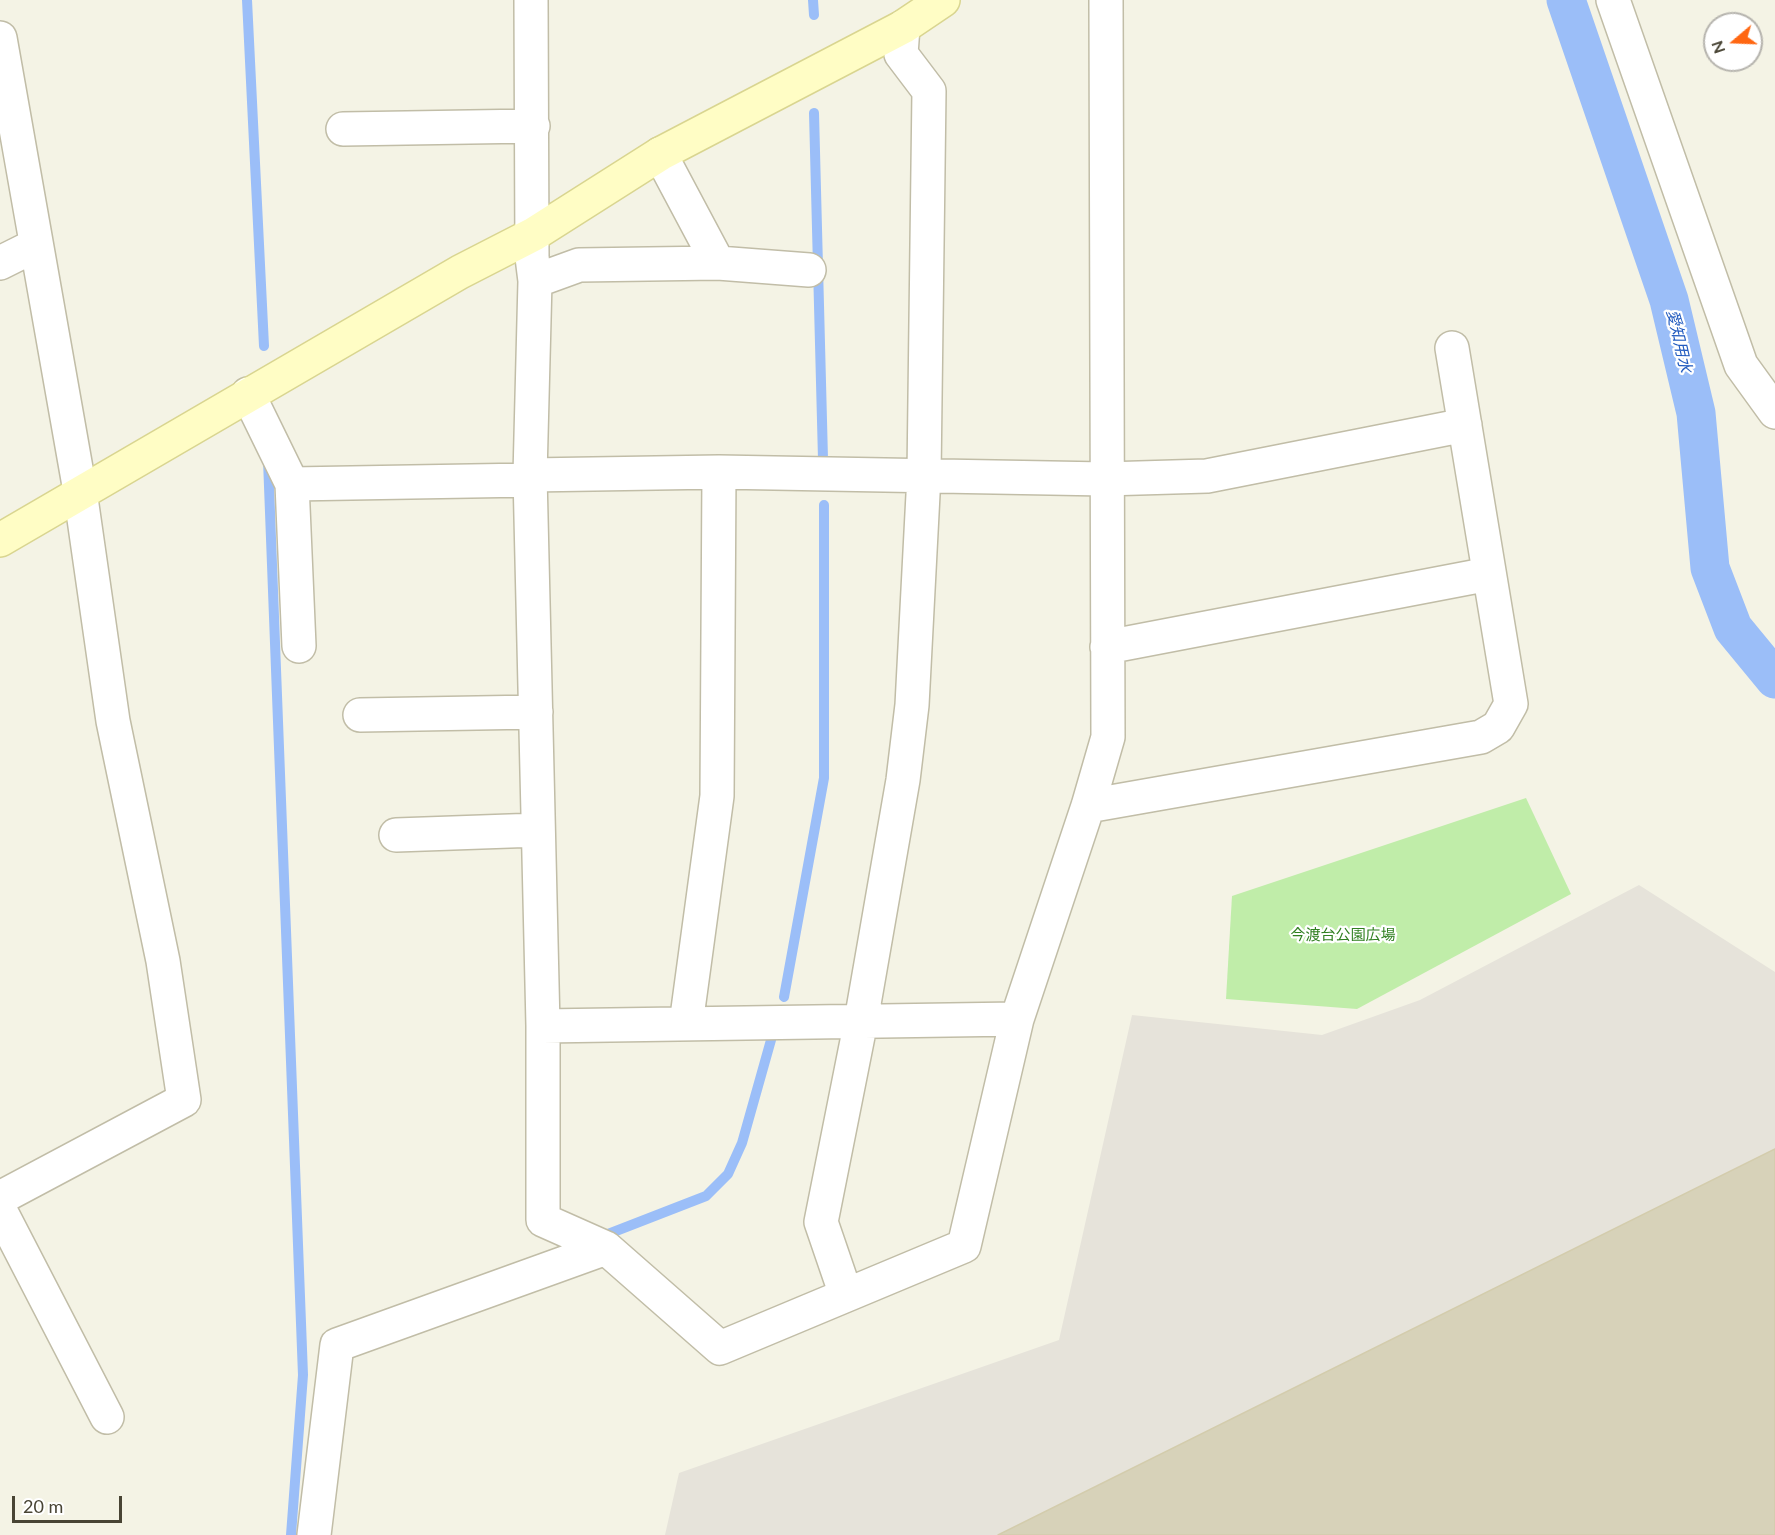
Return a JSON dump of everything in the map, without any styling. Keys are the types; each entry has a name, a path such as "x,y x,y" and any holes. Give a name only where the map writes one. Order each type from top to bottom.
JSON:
{"street":[{"path":"531,0 535,281 530,478 543,1026 543,1220 606,1248 720,1348 964,1246 1017,1019 1088,806 1108,737 1105,479 1106,0"},
{"path":"0,540 80,490 460,272 534,234 660,154 903,27 943,0"},
{"path":"1613,0 1741,365 1775,412"},
{"path":"846,1295 821,1222 861,1021 903,780 912,705 924,475 929,91 901,54 903,27"},
{"path":"0,38 80,490 113,722 163,961 184,1100 1,1197 107,1417"},
{"path":"343,129 532,126"},
{"path":"660,154 718,263"},
{"path":"0,263 36,245"},
{"path":"535,281 579,265 718,263 809,270"},
{"path":"1088,806 1481,737 1498,727 1511,704 1452,348"},
{"path":"248,394 292,484 299,646"},
{"path":"292,484 719,472 1105,479 1207,476 1465,425"},
{"path":"686,1024 717,796 719,472"},
{"path":"1107,647 1489,574"},
{"path":"360,715 536,712"},
{"path":"396,835 538,830"},
{"path":"543,1026 1017,1019"},
{"path":"314,1535 337,1346 606,1248"}],"shaded area":[{"path":"1639,885 1775,972 1775,1535 665,1535 679,1473 1059,1340 1132,1015 1322,1035 1420,1000"}],"green space":[{"name":"今渡台公園広場","path":"1526,798 1571,894 1357,1009 1226,999 1232,896"}],"building":[{"path":"1775,1149 1775,1535 998,1535"}],"waterway":[{"path":"247,0 264,346"},
{"path":"813,0 814,15"},
{"name":"愛知用水","path":"1566,0 1669,300 1696,413 1710,568 1733,628 1775,679"},
{"path":"814,113 823,459"},
{"path":"268,460 303,1375 291,1535"},
{"path":"784,997 824,778 824,505"},
{"path":"603,1236 706,1196 728,1174 742,1143 771,1040"}]}
